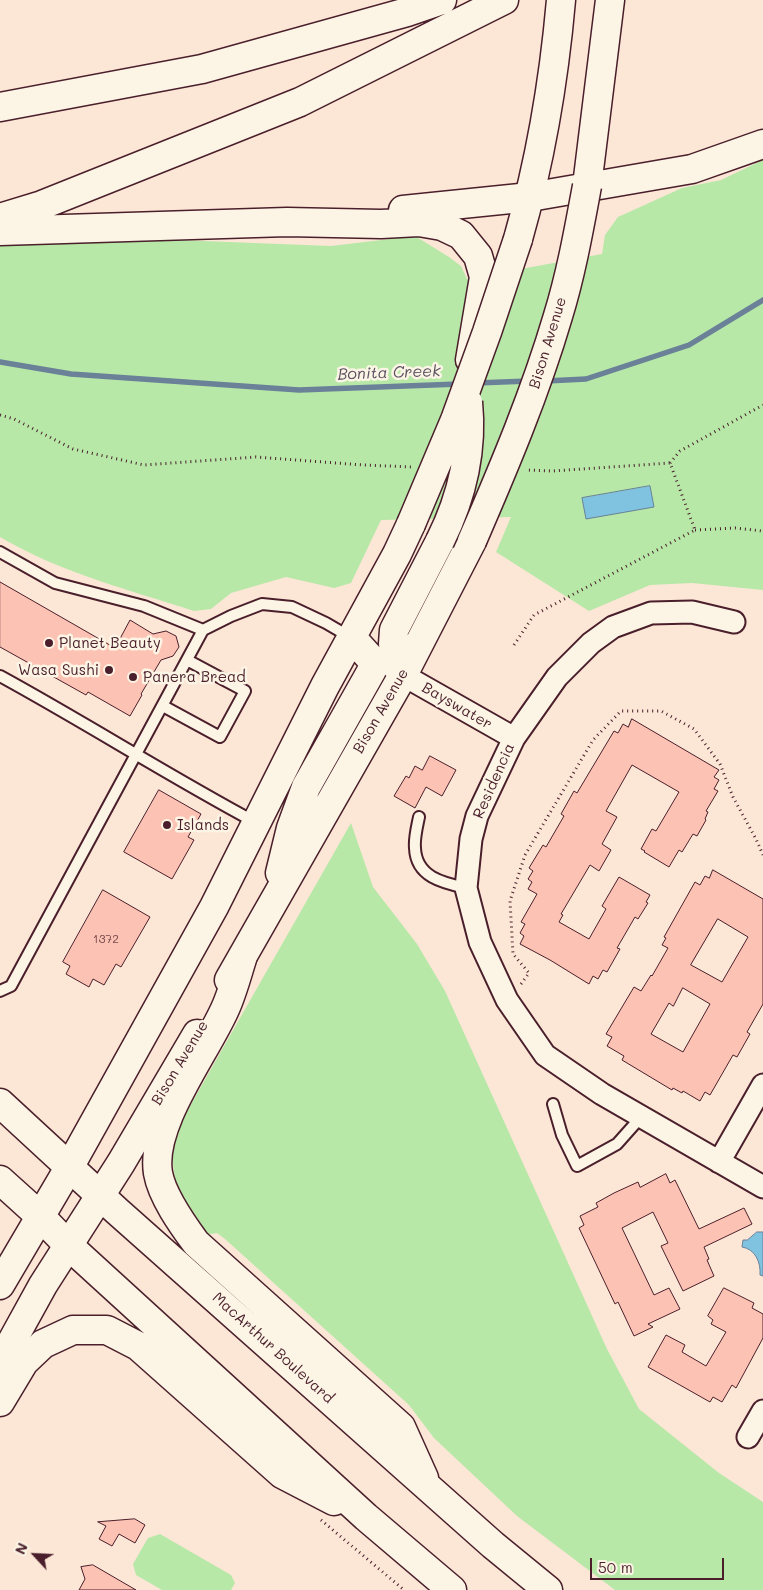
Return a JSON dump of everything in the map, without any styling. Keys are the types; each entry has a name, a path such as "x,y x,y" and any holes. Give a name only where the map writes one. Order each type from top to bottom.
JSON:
{"main road":[{"path":"0,107 202,69 407,12 442,0"},
{"path":"0,218 42,205 300,102 504,0"},
{"path":"0,1285 70,1166 214,906 325,686 397,554 455,420 518,239 530,197 556,52 561,0"},
{"name":"Bison Avenue","path":"0,1363 43,1285 100,1195 274,904 403,675 472,541 511,451 555,324 581,220 587,186 610,0"},
{"path":"287,222 530,197 692,169 763,144"},
{"path":"0,232 287,222 381,224 418,222 442,226 461,235 478,256 484,277 476,316 467,388 469,414 467,458 463,482 449,521 394,630 393,644 403,675"},
{"path":"274,904 291,828 306,787 372,670 372,660 352,638"},
{"path":"242,959 226,1008 174,1106 161,1138 157,1155 158,1174 172,1208 196,1243 401,1427 428,1486"},
{"name":"MacArthur Boulevard","path":"0,1103 100,1195 493,1545 548,1590"},
{"path":"0,1180 40,1216 68,1245 366,1517 452,1590"},
{"path":"0,1402 24,1362 43,1344 73,1330 107,1330 138,1346 282,1474 366,1517"}],"street":[{"name":"Residencia","path":"734,622 692,612 651,614 613,627 591,643 557,677 514,738 477,816 466,888 480,942 507,1000 545,1055 602,1094 763,1187"},
{"name":"Bayswater","path":"352,638 403,675 514,738"},
{"path":"718,1162 763,1086"},
{"path":"748,1437 763,1411"}],"lane":[{"path":"0,552 55,583 144,606 203,630"},
{"path":"0,992 11,986 203,630 231,616 262,604 292,607 352,638"},
{"path":"163,706 220,737 245,690 187,660"},
{"path":"0,676 255,822"},
{"path":"419,817 415,848 418,863 428,876 443,883 466,888"},
{"path":"552,1104 562,1135 577,1166 617,1144 641,1117"}],"path":[{"path":"670,463 680,451 763,405"},
{"path":"695,530 735,528 763,531"},
{"path":"529,973 513,954 510,901 526,855 593,740 621,710 661,711 694,729 720,764 733,797 763,856"}],"green space":[{"path":"763,160 763,590 692,583 650,585 589,611 496,552 511,517 381,520 351,583 334,588 286,577 231,593 211,609 194,611 70,570 0,537 0,243 126,238 331,246 415,236 461,266 467,279 602,254 605,235 618,217 682,188 721,180"},
{"path":"351,823 373,887 417,944 445,991 607,1349 639,1409 719,1473 763,1502 763,1590 615,1590 517,1516 434,1438 409,1405 225,1239 217,1233 206,1235 177,1195 172,1156 178,1127"},
{"path":"160,1534 231,1575 235,1583 231,1590 162,1590 136,1575 133,1564 148,1538"}],"water":[{"path":"650,486 654,507 586,519 582,498"},
{"path":"757,1232 763,1232 763,1276 760,1275 758,1261 754,1253 742,1247 743,1240 747,1240"}],"building":[{"path":"0,582 115,648 130,620 153,634 166,631 176,636 179,647 173,656 161,660 130,716 88,692 86,695 0,647"},
{"path":"632,719 719,770 714,777 719,780 714,789 718,791 706,811 708,812 706,820 697,836 693,834 682,852 679,850 669,867 641,849 652,829 656,831 679,792 632,765 606,811 617,817 602,844 611,850 599,871 590,865 561,914 563,915 559,922 589,939 606,909 602,906 619,877 650,895 646,902 648,903 638,919 635,917 617,948 620,949 607,972 603,970 598,979 593,976 589,984 520,944 524,936 520,933 525,924 521,922 537,894 528,889 532,882 528,879 533,871 529,868 543,845 546,847 564,816 561,814 574,791 577,793 614,731 618,733 623,724 628,727"},
{"path":"430,756 456,770 442,796 426,787 415,808 394,796 406,776 409,778 415,766 422,770"},
{"name":"Islands","path":"159,790 201,814 188,837 194,840 172,879 124,852"},
{"path":"713,870 763,899 763,1004 747,1032 750,1034 737,1057 733,1055 710,1095 705,1092 700,1101 683,1091 682,1093 673,1088 672,1090 622,1060 624,1056 607,1046 612,1037 606,1034 634,987 641,991 652,976 668,948 662,945 666,938 664,937 695,882 700,885 705,876 709,878","holes":["718,919 748,937 722,982 691,965","683,988 710,1004 683,1052 651,1034 669,1003 673,1006"]},
{"path":"103,890 150,917 121,967 116,964 104,985 93,979 89,987 66,974 70,966 63,962"},
{"path":"666,1174 670,1183 675,1180 699,1229 744,1208 752,1224 704,1247 714,1276 683,1291 661,1246 668,1243 653,1212 622,1228 654,1295 669,1288 680,1309 648,1324 653,1327 634,1336 618,1302 615,1304 579,1228 584,1225 580,1216 598,1207 596,1203 614,1193 638,1182 640,1187"},
{"path":"724,1288 754,1303 752,1308 763,1314 763,1338 736,1388 732,1385 722,1402 713,1397 710,1402 648,1367 666,1335 685,1345 682,1352 706,1366 726,1332 711,1324 713,1320 708,1316"},
{"path":"135,1519 145,1525 135,1543 119,1534 112,1546 99,1539 106,1526 98,1522"},
{"path":"93,1565 136,1590 79,1590 85,1579 81,1567"}],"waterway":[{"name":"Bonita Creek","path":"546,381 586,379 689,345 763,300"},
{"name":"Bonita Creek","path":"0,362 71,374 299,390 459,384"},
{"name":"Bonita Creek","path":"476,383 529,381"}],"place":[{"name":"Planet Beauty","path":"49,643"},
{"name":"Wasa Sushi","path":"109,670"},
{"name":"Panera Bread","path":"133,677"},
{"name":"Islands","path":"167,825"}]}
